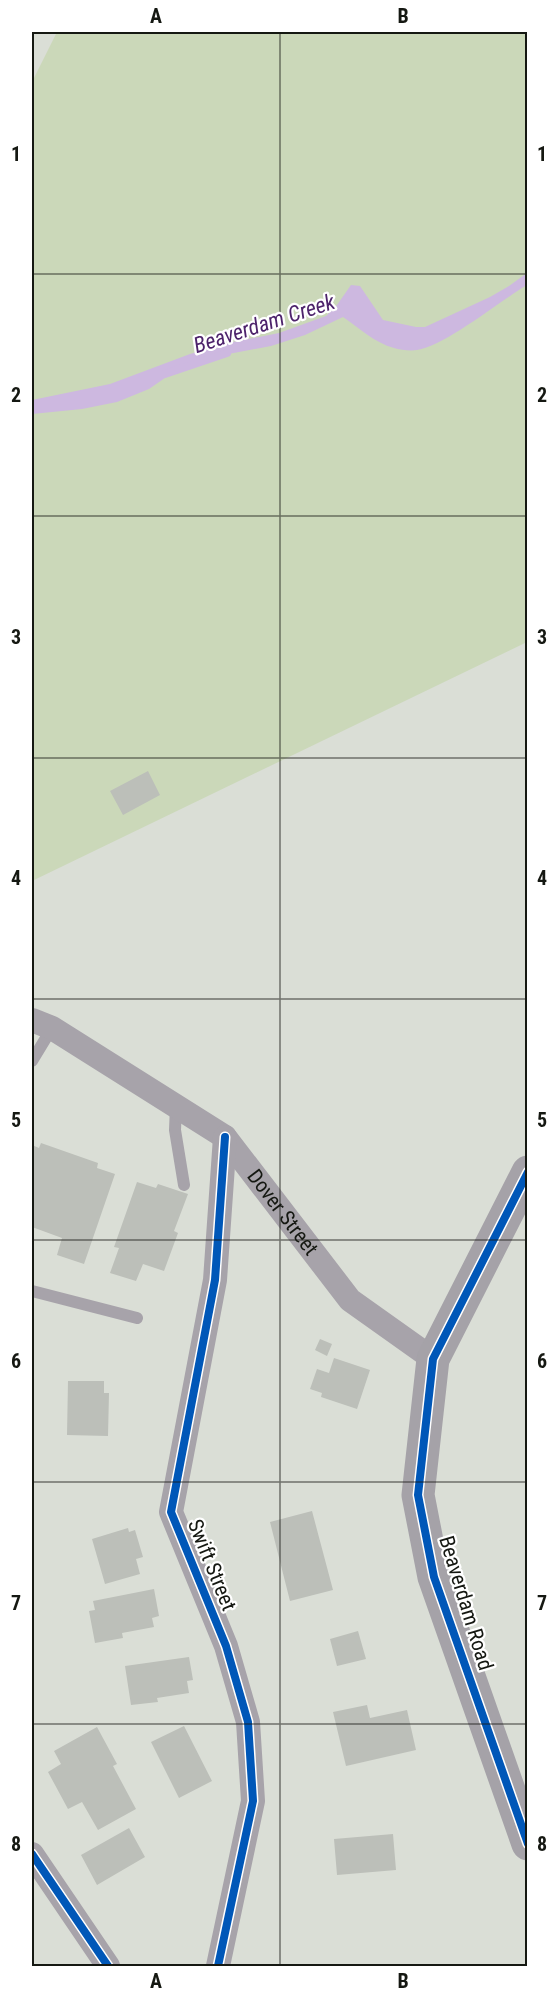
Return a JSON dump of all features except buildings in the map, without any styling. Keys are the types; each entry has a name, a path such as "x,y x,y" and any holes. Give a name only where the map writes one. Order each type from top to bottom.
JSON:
{"street":[{"name":"Dover Street","path":"41,1024 225,1137 350,1300 433,1359"},
{"name":"Swift Street","path":"218,1966 253,1801 248,1722 226,1646 171,1512 215,1280 225,1137"},
{"name":"Beaverdam Road","path":"528,1172 433,1359 418,1495 434,1577 528,1844"},
{"path":"32,1854 108,1966"}],"lane":[{"path":"32,1061 41,1024"},
{"path":"176,1106 176,1130 184,1185"},
{"path":"32,1291 137,1318"}],"green space":[{"path":"57,32 527,32 527,642 32,881 32,82"}],"shaded area":[{"path":"527,273 527,285 457,332 429,347 409,350 387,346 343,317 305,335 271,346 218,356 175,371 149,389 117,402 82,409 32,414 32,400 110,384 190,354 233,342 279,333 326,316 351,285 360,286 383,320 425,327 490,297"}],"waterway":[{"name":"Beaverdam Creek","path":"165,374 227,353"}],"cycle path":[{"path":"218,1966 253,1801 248,1722 226,1646 171,1512 215,1280 225,1137"},
{"path":"528,1172 433,1359 418,1495 434,1577 528,1844"},
{"path":"32,1854 108,1966"}]}
